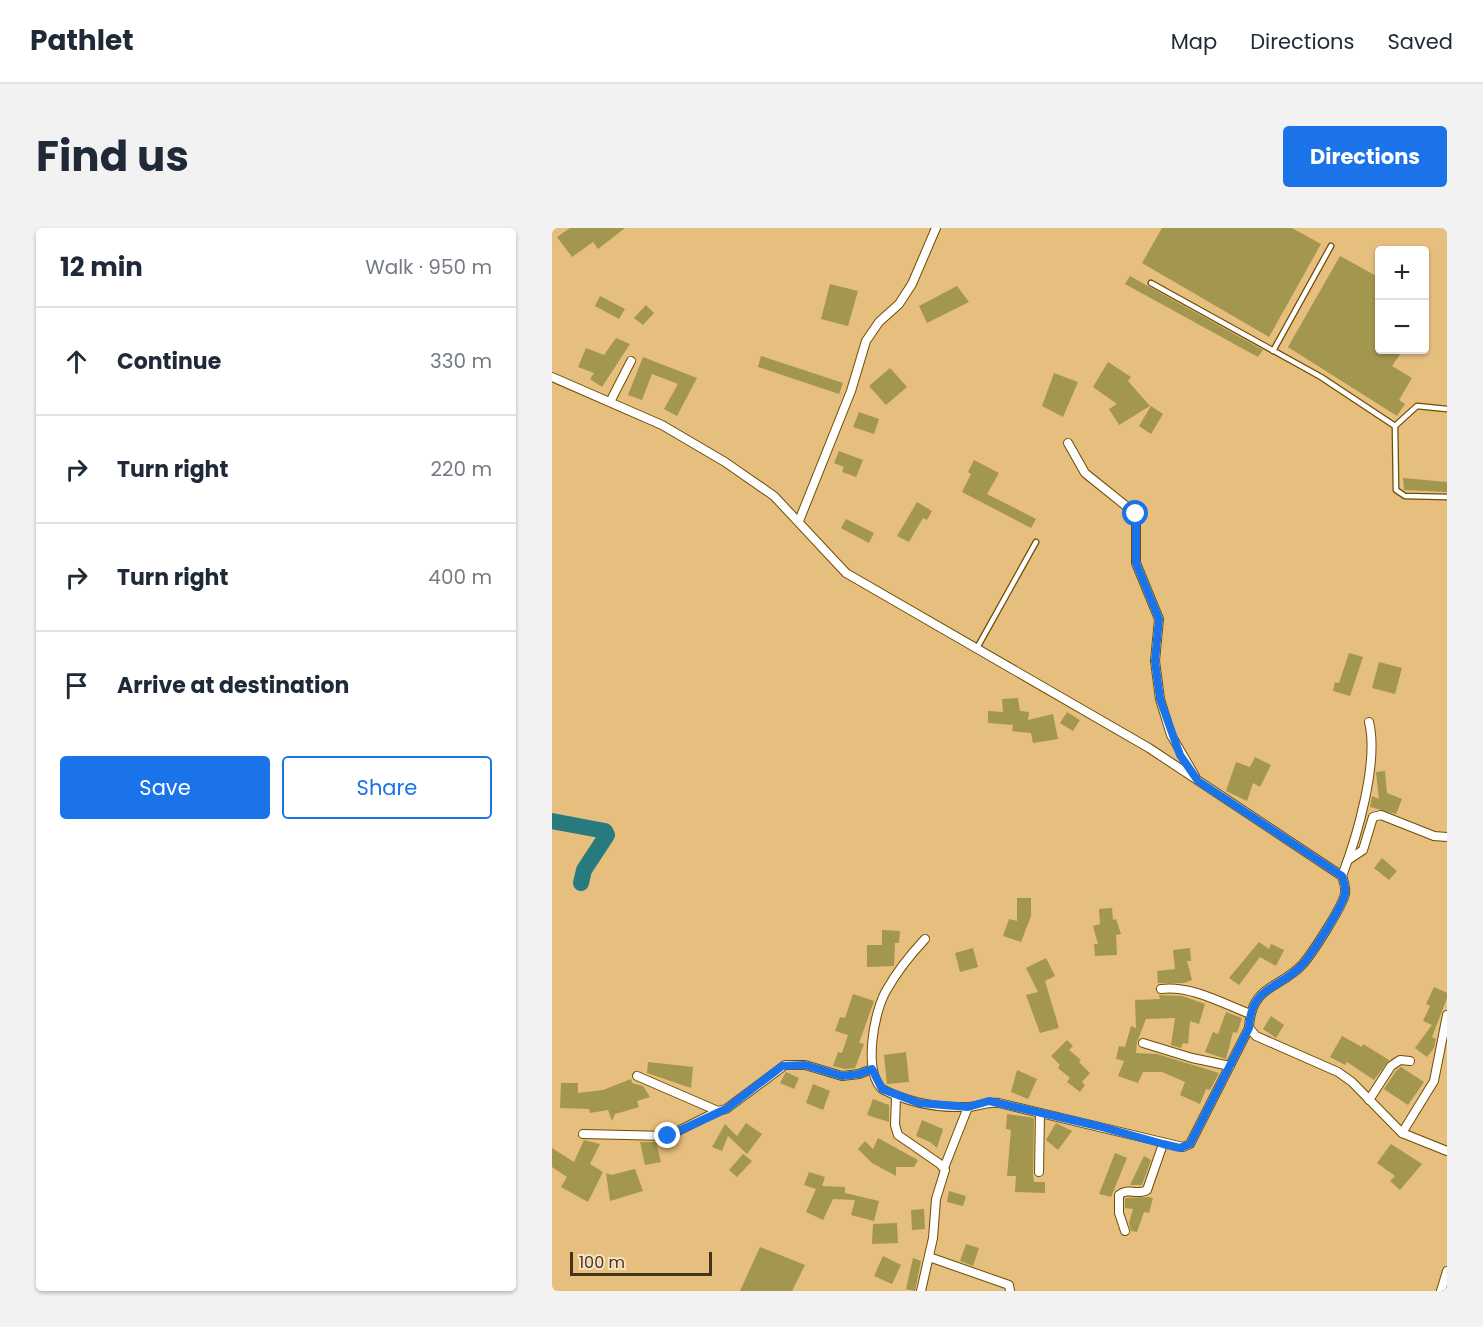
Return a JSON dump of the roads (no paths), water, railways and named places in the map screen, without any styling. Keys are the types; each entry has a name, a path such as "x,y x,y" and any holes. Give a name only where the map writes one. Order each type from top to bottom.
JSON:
{"street":[{"path":"799,521 851,391 866,340 879,322 899,304 912,284 936,228"},
{"path":"610,402 631,361"},
{"path":"552,377 662,425 725,462 774,496 799,521 824,553 846,573 1149,748 1342,876"},
{"path":"1068,443 1084,473 1136,514 1136,563 1159,619 1155,661 1160,699 1176,745 1198,781"},
{"path":"925,939 886,992 881,1004 873,1042 872,1069 877,1085 896,1096 919,1103 968,1107 989,1101 1180,1148 1190,1144 1249,1028 1250,1014 1265,990 1300,967 1309,957 1345,895 1342,876 1370,773 1373,746 1369,722"},
{"path":"1348,860 1363,850 1373,817 1381,815 1434,836 1447,837"},
{"path":"1161,989 1174,987 1186,990 1250,1014"},
{"path":"1402,1133 1443,1066 1447,1015"},
{"path":"1249,1028 1256,1036 1338,1072 1352,1082 1402,1133 1447,1151"},
{"path":"1143,1043 1192,1058 1230,1066"},
{"path":"1370,1100 1391,1066 1400,1060 1410,1061"},
{"path":"583,1134 624,1133 654,1137 668,1136 726,1109 785,1065 805,1065 842,1076 859,1074 872,1069"},
{"path":"637,1076 718,1111"},
{"path":"896,1096 895,1125 898,1135 944,1168"},
{"path":"921,1291 944,1168 968,1107"},
{"path":"1039,1172 1040,1113"},
{"path":"1125,1231 1119,1213 1119,1196 1126,1191 1142,1193 1147,1190 1163,1144"},
{"path":"929,1257 1009,1285 1010,1291"},
{"path":"1441,1291 1447,1270"}],"lane":[{"path":"1273,351 1331,246"},
{"path":"1151,283 1322,377 1395,426"},
{"path":"1447,409 1417,406 1395,426 1396,490 1405,496 1447,496"},
{"path":"976,650 1036,542"}],"waterway":[{"path":"552,821 605,831 607,835 584,870 581,883"}]}
